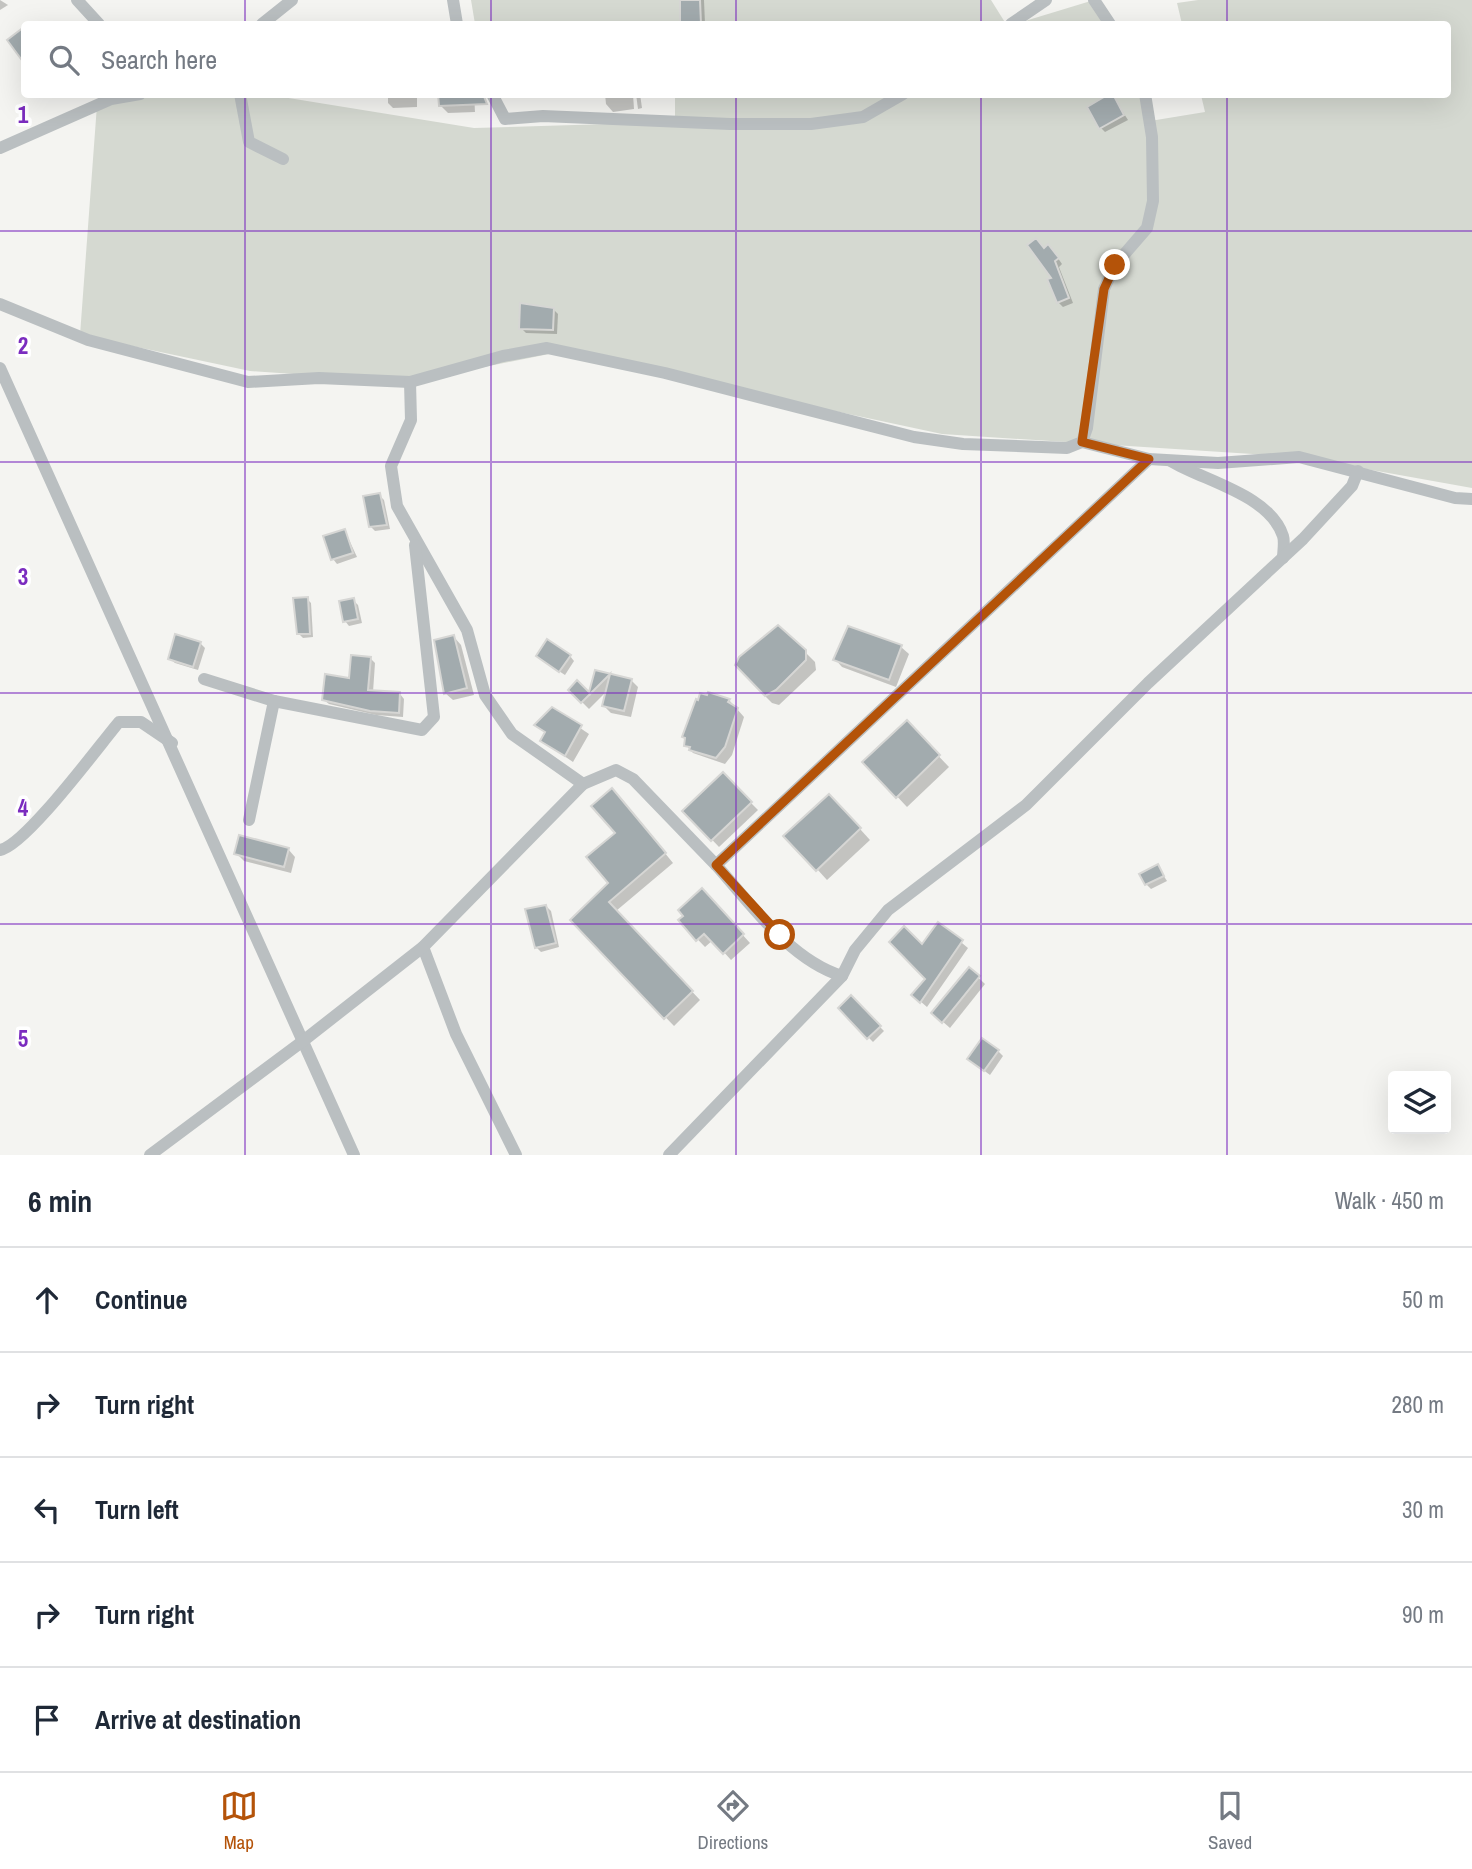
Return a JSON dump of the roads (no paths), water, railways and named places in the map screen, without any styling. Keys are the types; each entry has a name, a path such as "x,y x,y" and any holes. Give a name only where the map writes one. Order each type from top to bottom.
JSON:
{"street":[{"path":"77,0 96,21"},
{"path":"267,20 275,0"},
{"path":"267,20 292,0"},
{"path":"453,0 456,21"},
{"path":"1015,21 1046,0"},
{"path":"1094,0 1108,21"},
{"path":"0,148 117,98"},
{"path":"241,98 249,142 283,159"},
{"path":"494,98 505,119 543,116 730,124 811,124 863,117 896,98"},
{"path":"1082,442 1104,289 1115,265 1147,228 1153,201 1152,136 1146,98"},
{"path":"0,304 88,340 248,382 319,378 410,382 503,356 547,348 665,373 914,437 963,444 1067,448 1082,442 1149,459 1218,463 1299,457 1455,498 1472,499"},
{"path":"0,368 172,743 354,1155"},
{"path":"410,382 411,420 391,466 397,506 467,629 485,695 512,734 583,784"},
{"path":"716,865 1149,459"},
{"path":"1170,460 1231,488 1268,513 1283,537 1283,558"},
{"path":"669,1155 842,976 855,950 888,910 1026,805 1148,683 1283,558 1352,486 1357,471"},
{"path":"204,679 274,701 422,730 434,717 414,538"},
{"path":"249,820 274,701"},
{"path":"0,850 10,849 36,825 119,722 141,722 172,743"},
{"path":"150,1155 423,947 583,784 616,770 633,779 780,935 820,970 842,976"},
{"path":"423,947 456,1034 516,1155"}]}
